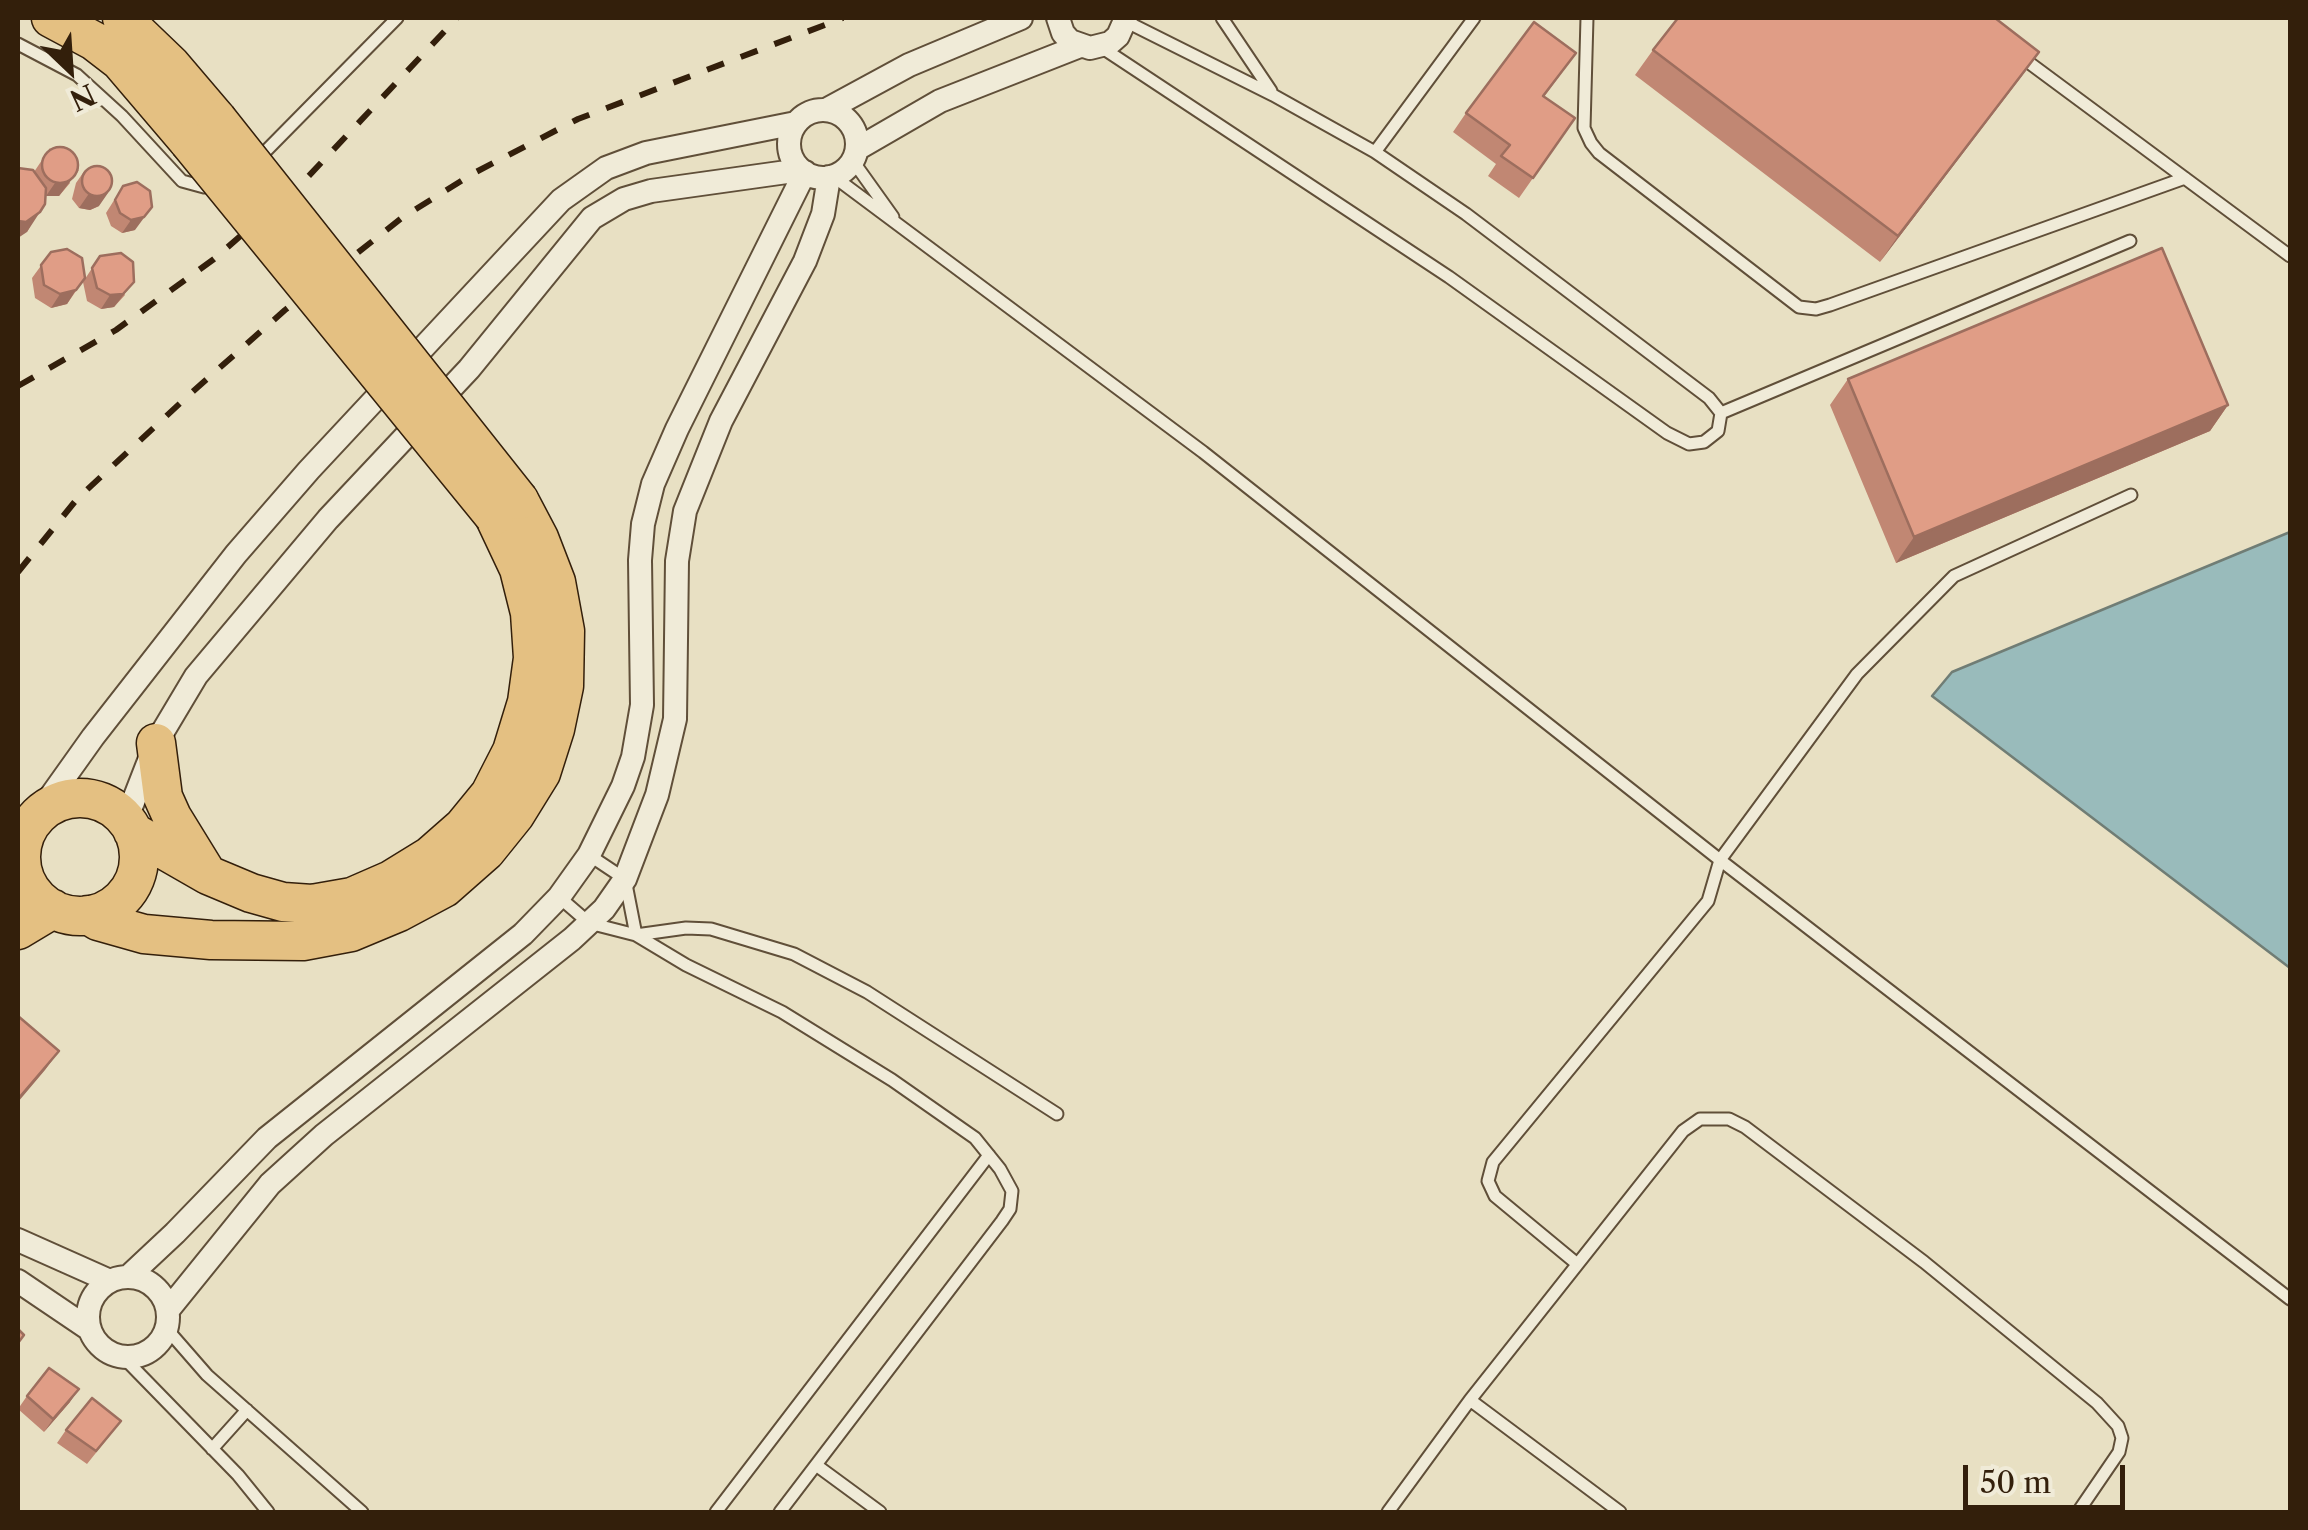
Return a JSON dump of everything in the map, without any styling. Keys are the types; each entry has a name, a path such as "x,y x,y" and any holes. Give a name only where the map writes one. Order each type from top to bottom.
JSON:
{"main road":[{"path":"51,18 94,41 203,131"},
{"path":"122,18 142,33 203,131 506,508 539,538 556,582 564,631 564,686 556,729 540,773 515,815 486,851 444,888 351,932 303,940 240,941 144,934 70,912 36,896 24,877 21,856 26,831 61,801 76,798 104,804 130,826 208,876 283,902 312,904 352,897 391,880 430,856 463,827 490,794 512,751 528,702 533,658 530,613 506,508"},
{"path":"156,743 164,797 208,876"},
{"path":"18,930 70,912 111,907 134,879 139,855 130,826"}],"street":[{"path":"26,831 93,737 236,554 308,470 562,200 606,168 646,153 796,123 809,112 826,110 909,65 1021,18"},
{"path":"1058,18 1063,33 1090,46"},
{"path":"855,155 940,101 1118,36 1126,20"},
{"path":"130,826 156,743 196,676 328,519 468,369 592,218 624,198 651,191 803,171 816,177 831,176 848,168 855,155 856,136 849,121 826,110"},
{"path":"796,123 789,147 803,171"},
{"path":"90,1329 91,1301 176,1233 267,1138 318,1094 489,962 558,897 589,855 623,786 642,705 640,560 652,484 803,171"},
{"path":"18,1281 90,1329 106,1350 123,1356 150,1350 167,1319 270,1184 324,1135 480,1014 589,923 614,897 625,879 657,795 675,718 677,561 685,511 721,421 804,261 831,176"},
{"path":"18,1240 119,1279 154,1286 167,1319"}],"lane":[{"path":"18,44 77,75 122,116 170,172 182,181 204,187 236,176 273,146 397,18"},
{"path":"1222,18 1273,94"},
{"path":"1375,152 1474,18"},
{"path":"1586,18 1584,128 1590,143 1799,307 1816,309 1830,305 2185,178"},
{"path":"1090,46 1449,277 1682,442 1696,444 1710,439 1722,422 1709,398 1466,214 1375,152 1273,94 1126,20"},
{"path":"2014,52 2290,256"},
{"path":"855,155 901,229"},
{"path":"831,176 1203,452 1720,860 2290,1299"},
{"path":"1720,413 2130,241"},
{"path":"1576,1263 1495,1196 1490,1190 1488,1173 1708,900 1720,860 1857,674 1954,576 2131,495"},
{"path":"589,855 625,879 636,936"},
{"path":"558,897 589,923 636,936 828,1040 956,1123 990,1154 1008,1181 1010,1208 780,1512"},
{"path":"636,936 686,928 711,929 794,954 867,992 1057,1114"},
{"path":"1388,1512 1576,1263 1691,1124 1715,1118 1745,1127 2013,1333 2118,1426 2122,1438 2119,1452 2078,1512"},
{"path":"716,1512 990,1154"},
{"path":"167,1319 206,1374 362,1512"},
{"path":"123,1356 238,1475 268,1512"},
{"path":"1470,1400 1620,1512"},
{"path":"212,1449 247,1410"},
{"path":"816,1465 880,1512"}],"water":[{"path":"2290,532 2290,968 1932,696 1952,672"}],"building":[{"path":"1678,18 1995,18 2039,52 1898,236 1653,50"},
{"path":"1534,22 1576,53 1543,96 1575,118 1533,178 1501,156 1510,145 1466,113"},
{"path":"60,147 73,152 78,165 73,178 60,183 47,178 42,165 47,152"},
{"path":"97,166 108,170 112,181 108,192 97,196 86,192 82,181 86,170"},
{"path":"18,168 33,170 46,188 45,204 26,222 18,221"},
{"path":"137,182 150,191 152,207 144,217 131,220 120,213 115,200 123,186"},
{"path":"2162,248 2228,405 1914,537 1848,379"},
{"path":"67,249 82,258 85,278 76,290 60,294 44,285 41,265 51,252"},
{"path":"121,253 133,262 134,282 123,294 110,295 97,288 92,268 100,256"},
{"path":"18,1016 59,1051 18,1099"},
{"path":"49,1368 79,1389 53,1419 27,1396"},
{"path":"92,1398 121,1421 96,1451 66,1430"}],"railway":[{"path":"18,386 116,330 214,259 305,180 457,18"},
{"path":"18,572 77,499 190,394 285,310 403,217 474,173 578,119 843,18"}]}
